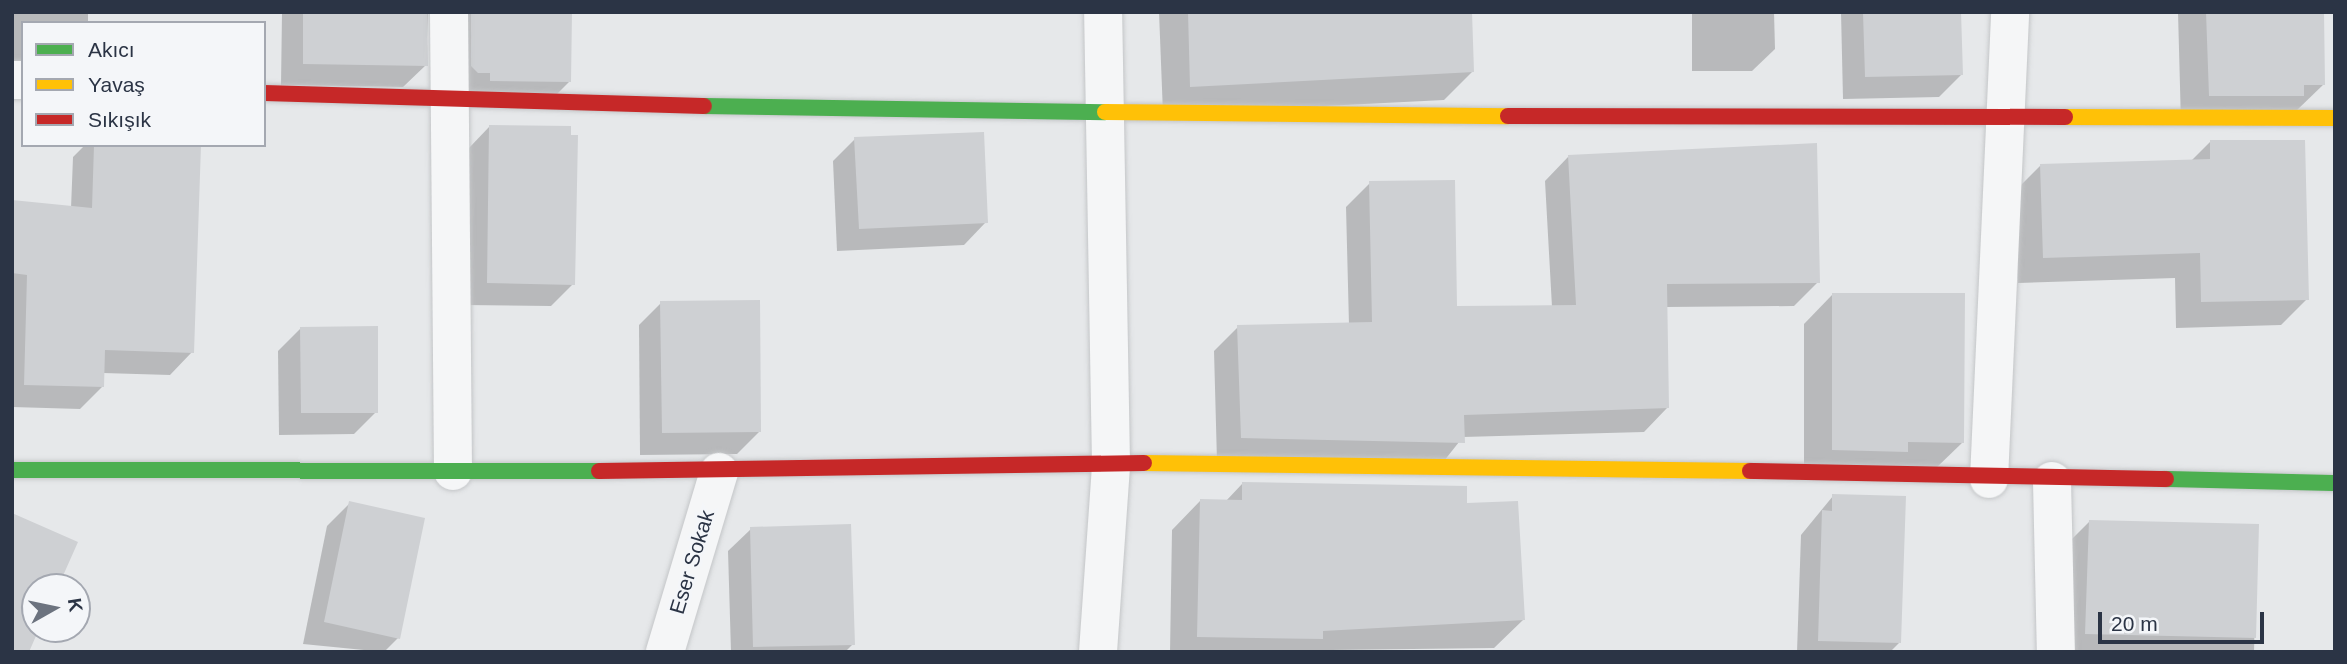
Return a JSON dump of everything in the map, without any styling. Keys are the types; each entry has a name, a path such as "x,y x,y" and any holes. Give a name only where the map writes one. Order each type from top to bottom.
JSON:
{"street":[{"path":"449,12 453,471"},
{"path":"1098,652 1111,464 1103,12"},
{"path":"1989,480 2008,117 2010,12"},
{"path":"266,93 448,102 1105,108 1329,116 2335,118"},
{"path":"12,470 719,472 1255,460 1989,480 2335,483"},
{"name":"Eser Sokak","path":"665,652 719,472"},
{"path":"2052,481 2056,652"}],"building":[{"path":"303,12 427,12 428,66 303,64"},
{"path":"471,12 572,12 571,82 490,81 490,73 478,73 471,66"},
{"path":"1188,12 1472,12 1474,72 1190,87"},
{"path":"1863,12 1961,12 1963,75 1865,77"},
{"path":"2206,12 2324,12 2325,85 2304,85 2304,96 2209,96"},
{"path":"489,125 571,126 571,135 578,135 575,285 487,283"},
{"path":"984,132 988,223 859,229 854,137"},
{"path":"2210,140 2305,140 2309,300 2201,302 2200,253 2043,258 2040,164 2210,159"},
{"path":"1817,143 1820,283 1667,284 1669,408 1464,415 1465,443 1241,438 1237,325 1372,322 1369,181 1455,180 1457,306 1576,305 1568,155"},
{"path":"94,147 201,147 194,353 105,350 104,387 24,385 27,275 12,273 12,200 92,208"},
{"path":"1832,293 1965,293 1964,443 1908,442 1908,452 1832,450"},
{"path":"760,300 761,432 662,433 660,301"},
{"path":"378,326 378,413 301,413 300,327"},
{"path":"1242,482 1467,486 1467,503 1518,501 1525,620 1323,631 1323,639 1197,637 1200,499 1242,500"},
{"path":"1832,494 1906,496 1901,643 1818,641 1822,510 1832,511"},
{"path":"349,501 425,518 400,639 324,622"},
{"path":"12,513 78,542 64,573 21,573 21,643 33,643 29,652 12,652"},
{"path":"2089,520 2259,524 2256,638 2085,634"},
{"path":"851,524 855,645 753,647 750,527"}],"traffic: fast":[{"path":"704,106 1105,112"},
{"path":"12,470 599,471"},
{"path":"2166,479 2335,483"}],"traffic: slow":[{"path":"1105,112 1508,116"},
{"path":"2065,117 2335,118"},
{"path":"1144,463 1750,471"}],"traffic: jam":[{"path":"266,93 704,106"},
{"path":"1508,116 2065,117"},
{"path":"599,471 1144,463"},
{"path":"1750,471 2166,479"}]}
